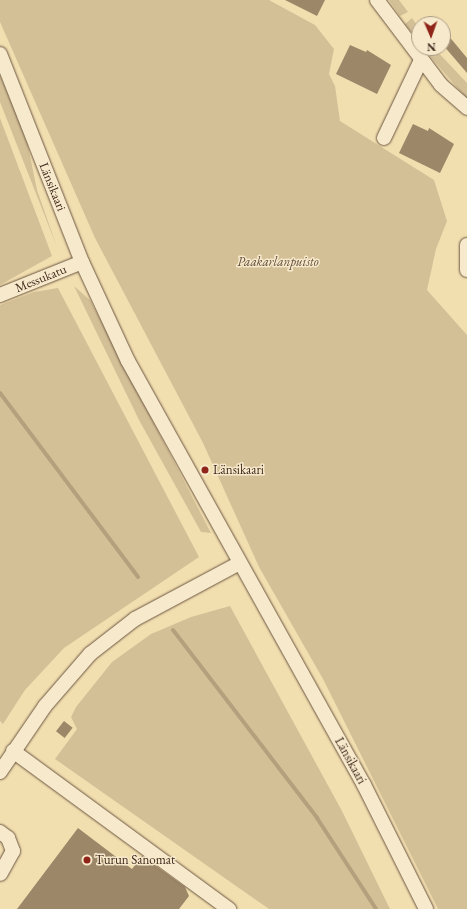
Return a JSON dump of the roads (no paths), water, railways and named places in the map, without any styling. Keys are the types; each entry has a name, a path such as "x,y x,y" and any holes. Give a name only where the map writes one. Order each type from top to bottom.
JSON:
{"street":[{"path":"378,0 441,85 467,108"},
{"name":"Länsikaari","path":"0,54 82,262 136,375 364,785 426,909"},
{"path":"384,138 421,60"},
{"path":"467,246 467,270"},
{"name":"Messukatu","path":"0,295 82,262"},
{"path":"0,772 13,751 85,657 112,634 161,603 240,563"},
{"path":"13,751 229,909"},
{"path":"0,832 8,838 13,851 0,874"}],"waterway":[{"path":"0,393 138,577"},
{"path":"173,630 317,818 376,909"}],"place":[{"name":"Länsikaari","path":"205,470"},
{"name":"Turun Sanomat","path":"87,860"}],"park label":[{"name":"Paakarlanpuisto","path":"278,262"}]}
